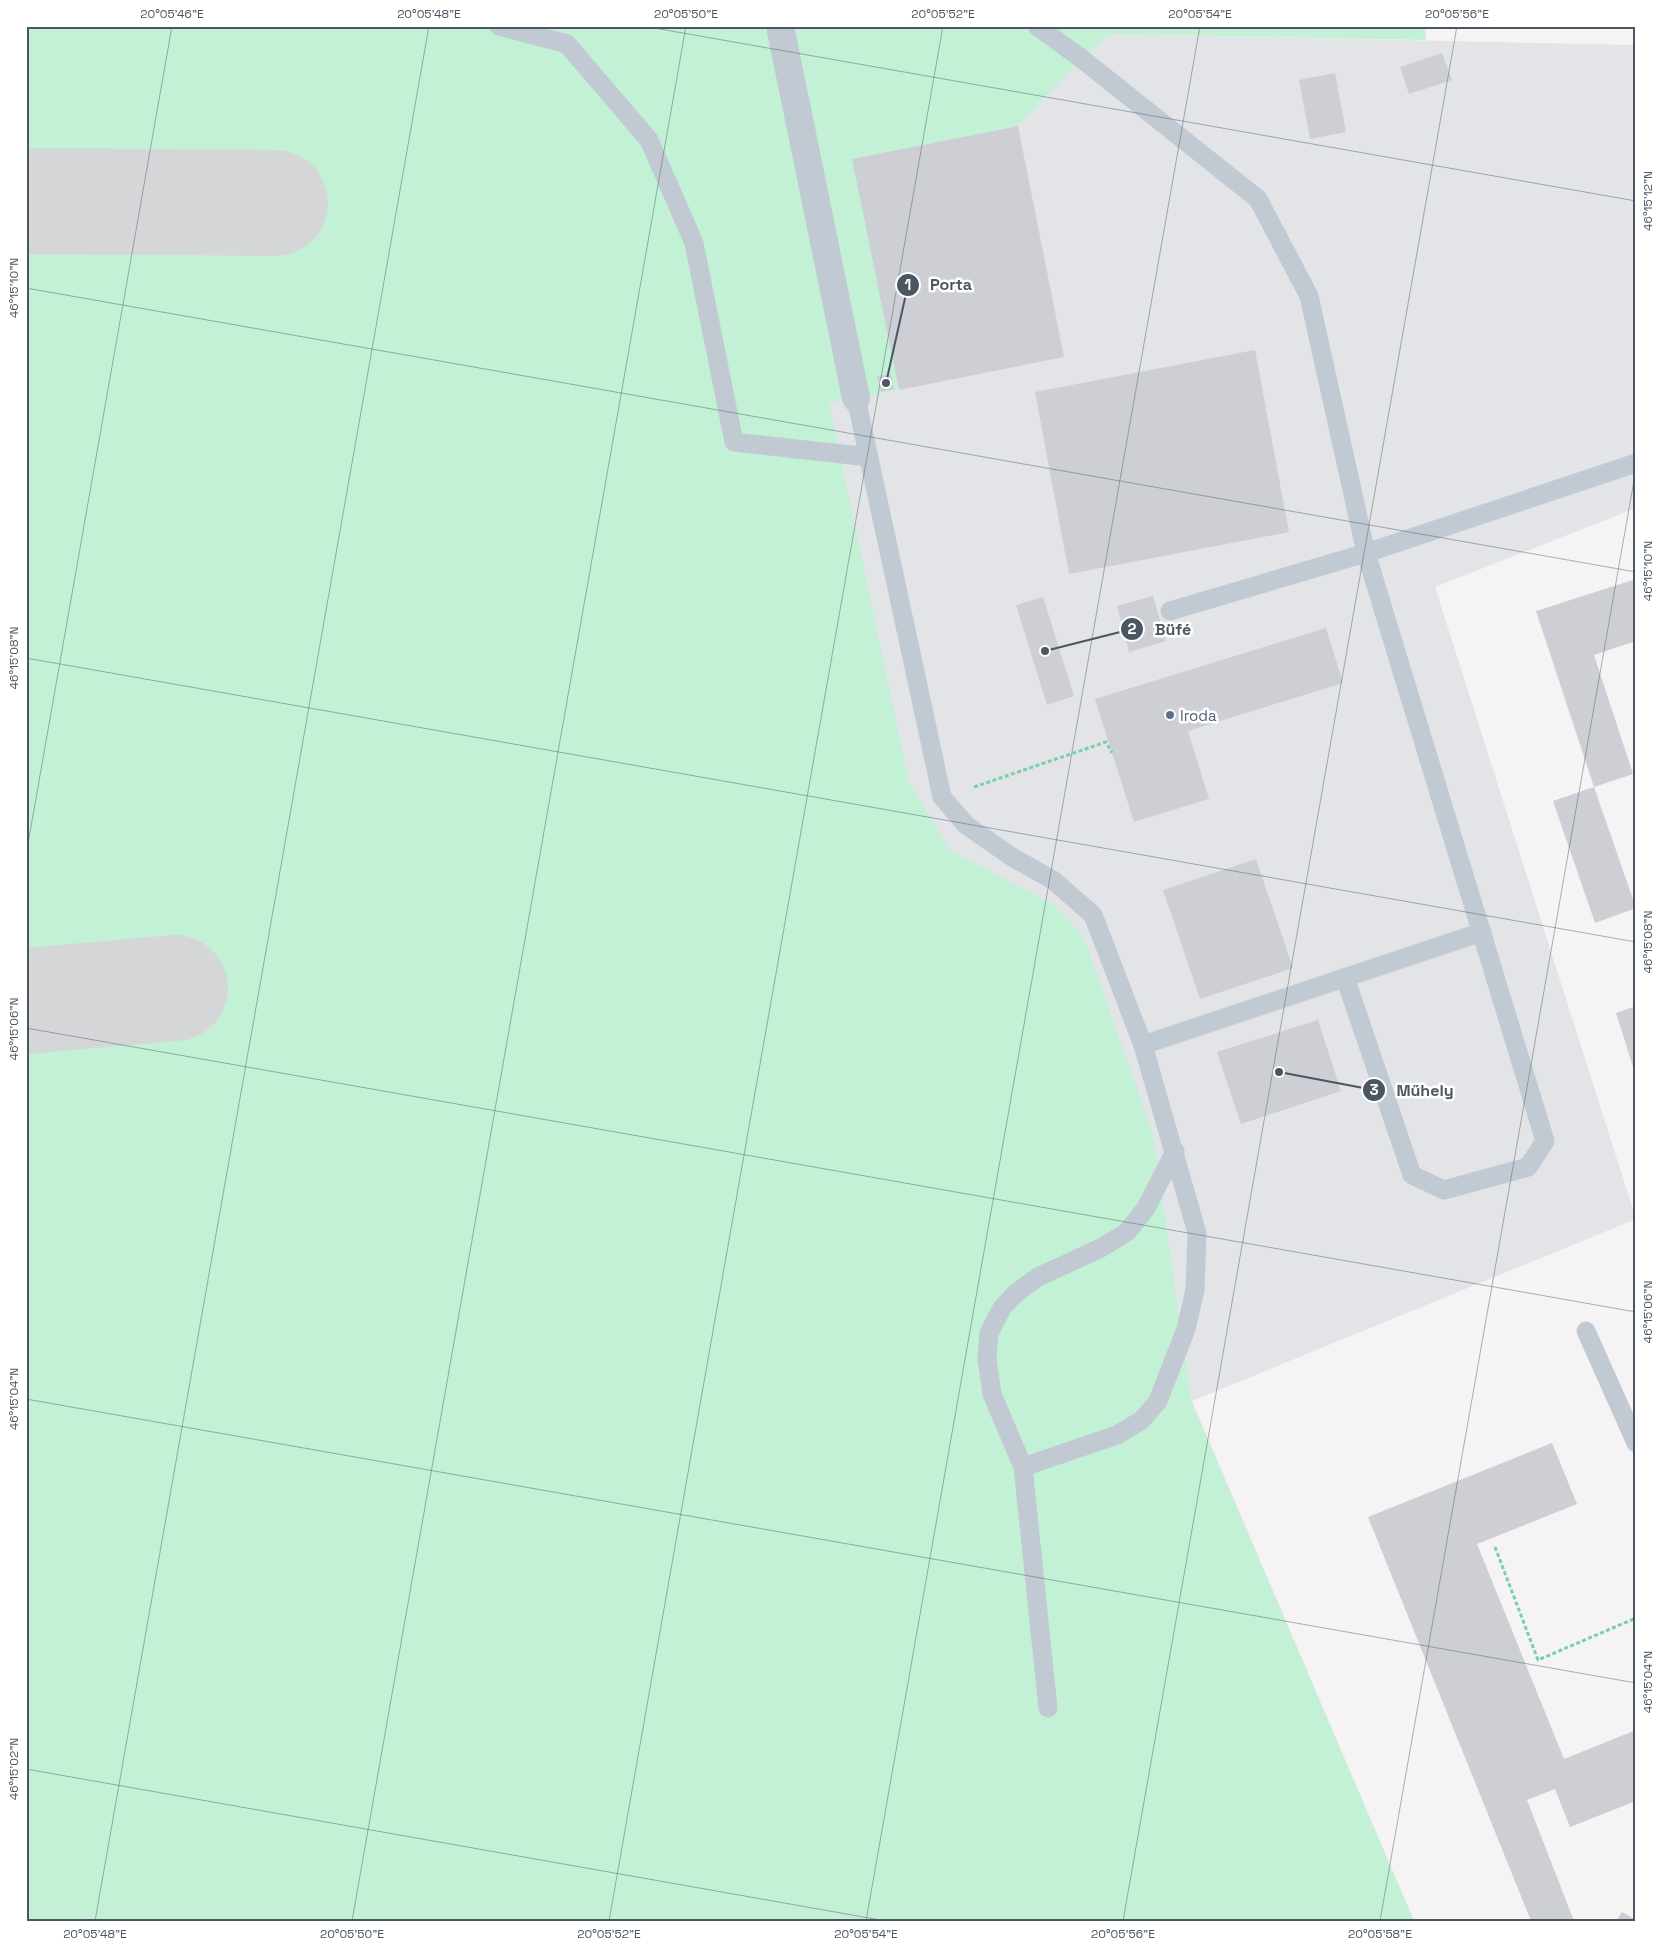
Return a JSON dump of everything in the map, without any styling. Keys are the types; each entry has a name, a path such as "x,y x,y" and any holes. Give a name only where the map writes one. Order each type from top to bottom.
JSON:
{"street":[{"path":"780,26 856,398"}],"lane":[{"path":"499,26 567,44 650,140 694,243 734,442 869,457"},
{"path":"1037,26 1082,59 1258,199 1309,296 1366,553 1545,1141 1528,1167 1444,1190 1412,1175 1345,978"},
{"path":"856,398 942,797 966,825 1012,857 1053,880 1093,915 1143,1045 1197,1234 1195,1290 1186,1329 1158,1401 1142,1420 1116,1435 1023,1467"},
{"path":"1170,611 1366,553 1636,463"},
{"path":"1143,1045 1482,932"},
{"path":"1048,1708 1023,1467 992,1394 987,1358 989,1333 1002,1308 1016,1293 1038,1277 1101,1248 1127,1232 1146,1208 1174,1151"},
{"path":"1586,1331 1634,1433"}],"path":[{"path":"942,797 1106,742 1112,753"},
{"path":"1495,1547 1538,1660 1636,1618"}],"shaded area":[{"path":"26,26 829,403 899,390 852,159 1018,126 1082,59 1110,34 1636,45 1636,508 1435,587 1636,1219 1192,1401 1414,1921 26,1921"}],"green space":[{"path":"26,26 1425,26 1426,40 1110,34 1082,59 1018,126 853,159 899,390 829,403 909,783 950,850 1054,905 1083,936 1153,1134 1191,1401 1414,1921 26,1921"}],"building":[{"path":"1442,53 1452,80 1409,94 1400,67"},
{"path":"1335,73 1346,132 1310,139 1299,80"},
{"path":"1018,126 1064,357 899,390 852,159"},
{"path":"1255,350 1289,532 1069,574 1035,392"},
{"path":"891,374 894,389 881,392 877,376"},
{"path":"1636,579 1636,641 1594,655 1633,774 1594,787 1536,611"},
{"path":"1153,596 1166,641 1129,652 1117,606"},
{"path":"1043,597 1074,696 1047,705 1016,605"},
{"name":"Iroda","path":"1326,628 1343,683 1188,731 1209,799 1134,822 1095,699"},
{"path":"1594,787 1636,908 1595,923 1553,801"},
{"path":"1256,859 1293,968 1200,999 1163,890"},
{"path":"1636,1006 1636,1073 1635,1073 1616,1013"},
{"path":"1318,1020 1341,1091 1241,1124 1217,1052"},
{"path":"1552,1443 1577,1504 1477,1544 1564,1759 1636,1730 1636,1801 1570,1827 1555,1789 1527,1800 1574,1921 1531,1921 1368,1517"},
{"path":"1622,1912 1636,1920 1636,1921 1616,1921"}],"taxiway":[{"path":"26,201 275,203"},
{"path":"26,1001 175,988"}],"place":[{"name":"Porta","path":"886,383"},
{"name":"Büfé","path":"1045,651"},
{"name":"Iroda","path":"1170,715"},
{"name":"Műhely","path":"1279,1072"}]}
